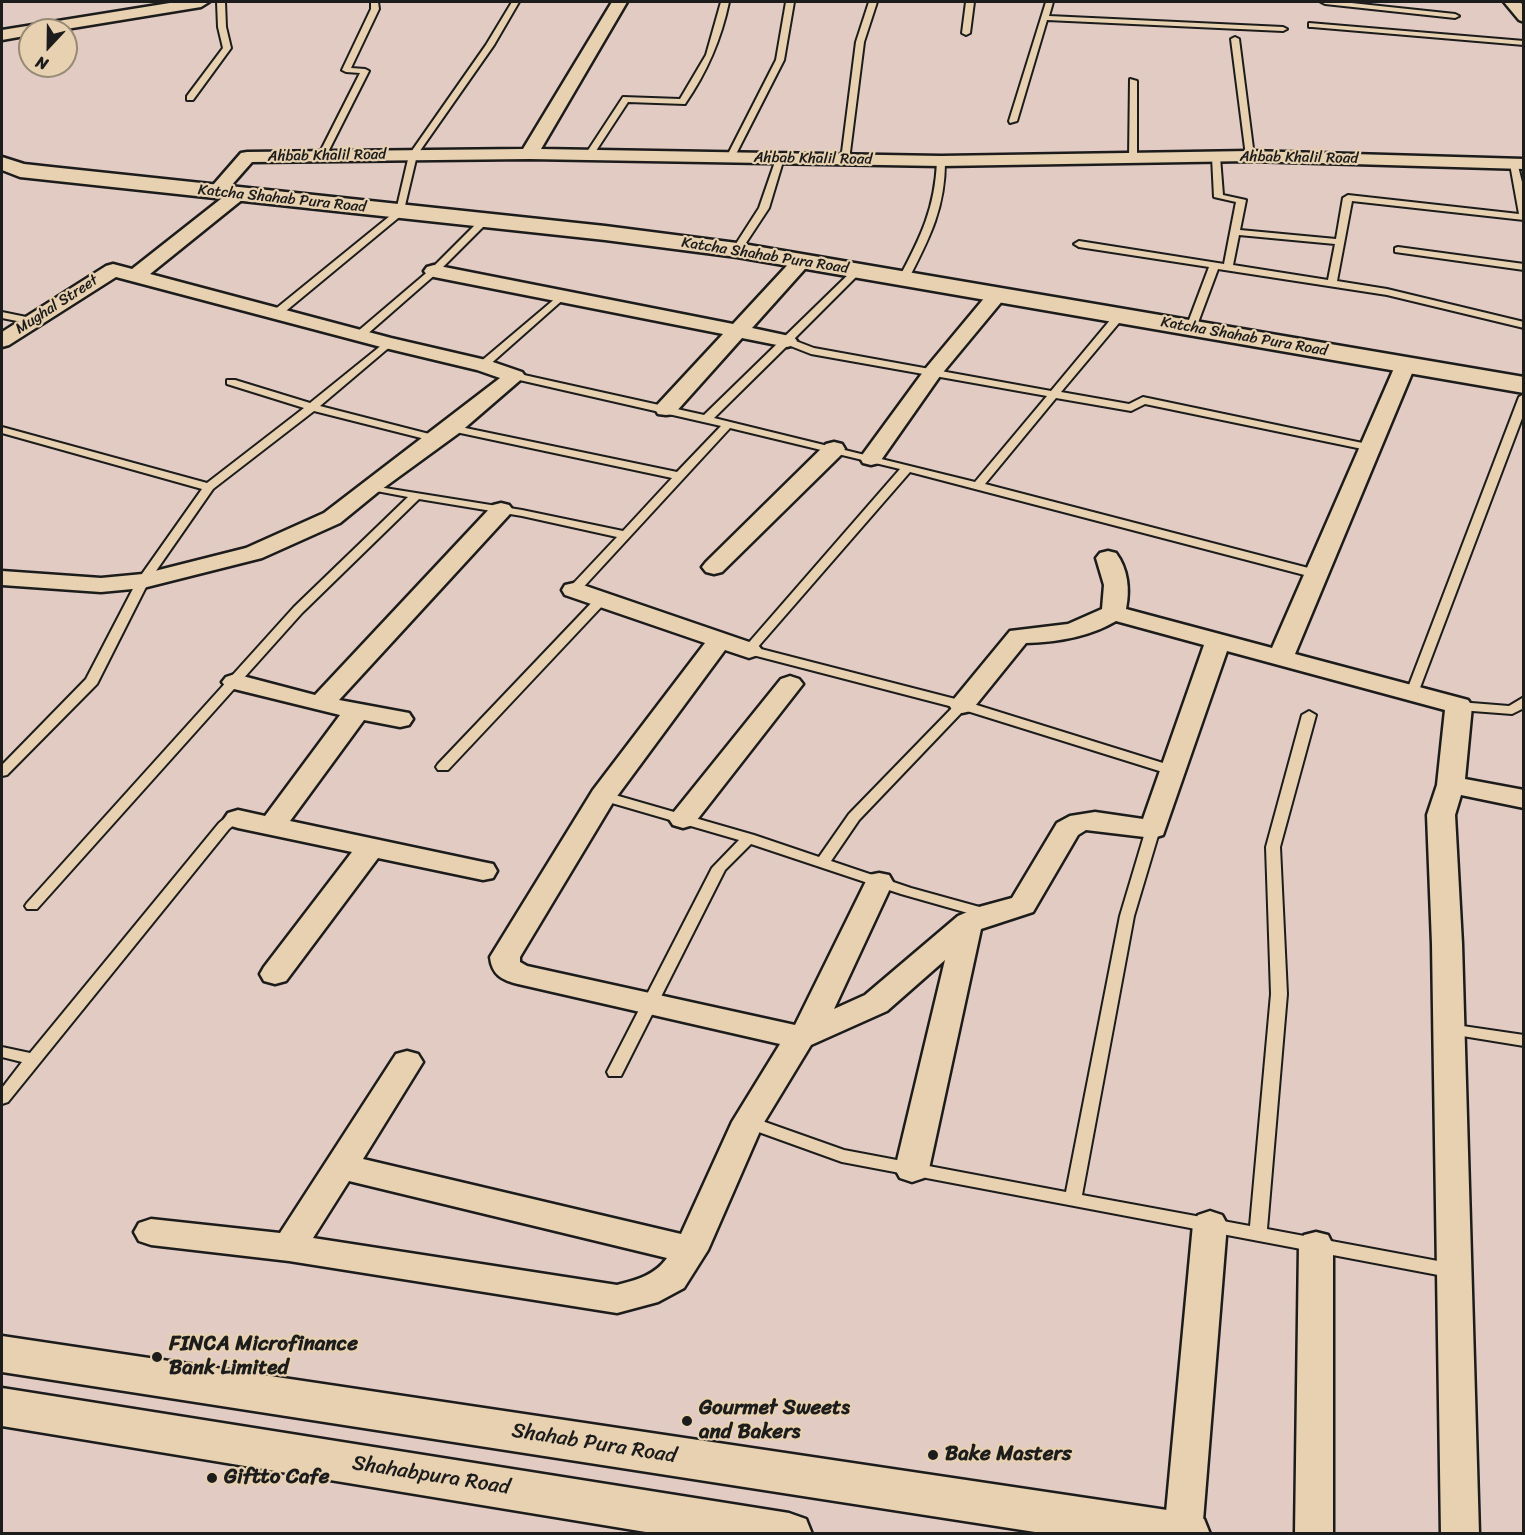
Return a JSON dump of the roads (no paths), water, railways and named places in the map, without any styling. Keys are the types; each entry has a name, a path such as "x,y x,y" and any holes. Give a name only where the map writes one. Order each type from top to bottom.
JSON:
{"street":[{"path":"133,2 147,10"},
{"path":"78,22 201,2"},
{"path":"529,154 619,2"},
{"path":"1512,2 1524,17"},
{"path":"2,35 18,32"},
{"name":"Ahbab Khalil Road","path":"136,275 227,193 247,157 529,154 941,161 1250,156 1519,164"},
{"name":"Katcha Shahab Pura Road","path":"2,163 20,170 736,250 1524,385"},
{"path":"666,409 802,261"},
{"name":"Mughal Street","path":"2,341 113,270 136,275"},
{"path":"434,272 563,295 787,341"},
{"path":"136,275 388,343 483,365 515,376"},
{"path":"871,458 933,372 998,294"},
{"path":"1281,657 1405,366"},
{"path":"2,578 101,585 143,581 254,554 332,518 370,487 444,434 515,376"},
{"path":"714,567 834,449"},
{"path":"321,704 501,510"},
{"path":"962,705 1019,636 1073,631 1096,624 1113,613 1118,597 1117,579 1108,558"},
{"path":"574,590 749,650"},
{"path":"1113,613 1459,706 1451,785 1441,815 1449,1029 1460,1533"},
{"path":"719,641 603,796 505,957 506,968 518,974 803,1036 876,1003 979,918 1023,905 1067,829 1080,822 1095,821 1153,829 1218,641"},
{"path":"235,682 321,704 400,719"},
{"path":"683,819 790,684"},
{"path":"272,826 357,711"},
{"path":"1451,785 1524,799"},
{"path":"238,819 483,871"},
{"path":"275,974 371,846"},
{"path":"151,1232 289,1248 617,1299 646,1292 672,1278 691,1250 748,1122 803,1036 879,882"},
{"path":"912,1169 979,918"},
{"path":"289,1248 407,1062"},
{"path":"342,1166 691,1250"},
{"path":"1185,1533 1210,1224"},
{"path":"1314,1533 1316,1245"},
{"name":"Shahab Pura Road","path":"2,1354 1185,1533"},
{"name":"Shahabpura Road","path":"2,1407 657,1523 789,1533"}],"lane":[{"path":"190,98 227,48 222,27 221,2"},
{"path":"322,156 365,71 346,70 375,9 375,2"},
{"path":"277,313 400,212 413,155 490,45 515,2"},
{"path":"589,155 626,99 682,102 703,73 711,55 718,37 725,2"},
{"path":"730,158 780,60 790,2"},
{"path":"845,160 860,42 873,2"},
{"path":"966,33 970,2"},
{"path":"1013,121 1049,2"},
{"path":"1325,2 1455,16"},
{"path":"1409,11 1410,2"},
{"path":"1044,18 1283,29"},
{"path":"1312,25 1524,43"},
{"path":"1235,39 1250,156"},
{"path":"1132,158 1133,81"},
{"path":"1216,157 1219,197 1241,200 1228,267"},
{"path":"736,250 764,208 780,159"},
{"path":"903,278 936,216 942,188 941,161"},
{"path":"1332,283 1348,198 1523,217 1519,164"},
{"path":"361,334 434,272 484,221"},
{"path":"1234,232 1341,242"},
{"path":"1078,244 1387,292 1524,325"},
{"path":"1398,250 1524,267"},
{"path":"1191,328 1214,266"},
{"path":"708,418 858,270"},
{"path":"483,365 563,295"},
{"path":"2,315 32,321"},
{"path":"979,484 1120,315"},
{"path":"787,341 811,351 1131,408 1143,400 1372,448"},
{"path":"2,772 92,681 143,581 209,487 312,407 388,343"},
{"path":"515,376 708,418 979,484 1316,574"},
{"path":"231,382 312,407 444,434 680,476"},
{"path":"1412,693 1524,396"},
{"path":"574,590 729,423"},
{"path":"2,430 209,487"},
{"path":"908,467 749,650 962,705 1174,771"},
{"path":"370,487 626,535"},
{"path":"32,906 298,610 416,496"},
{"path":"443,767 601,600"},
{"path":"1459,706 1512,710 1524,701"},
{"path":"822,863 854,816 962,705"},
{"path":"1258,1233 1280,994 1273,847 1309,716"},
{"path":"603,796 749,838 979,918"},
{"path":"2,1098 224,826 238,819"},
{"path":"1073,1198 1127,916 1153,829"},
{"path":"615,1072 719,868 749,838"},
{"path":"1449,1029 1524,1041"},
{"path":"2,1052 34,1059"},
{"path":"748,1122 842,1156 1454,1271"}],"place":[{"name":"FINCA Microfinance Bank Limited","path":"157,1357"},
{"name":"Gourmet Sweets and Bakers","path":"687,1421"},
{"name":"Bake Masters","path":"933,1455"},
{"name":"Giftto Cafe","path":"212,1478"}]}
